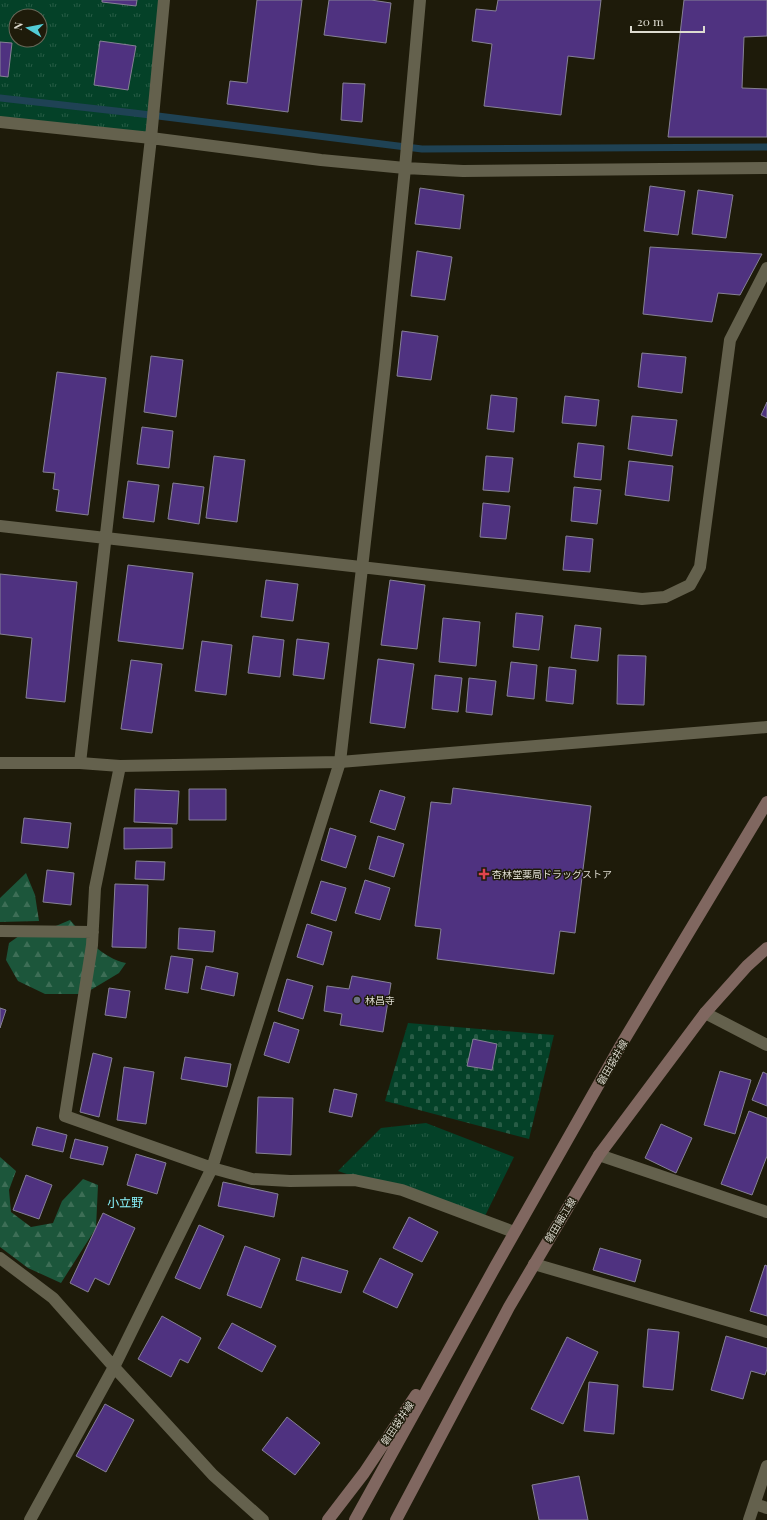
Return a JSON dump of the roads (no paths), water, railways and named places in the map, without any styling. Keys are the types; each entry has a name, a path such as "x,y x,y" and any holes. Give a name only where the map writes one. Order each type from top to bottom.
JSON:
{"main road":[{"name":"磐田袋井線","path":"355,1520 514,1232 621,1045 767,802"},
{"name":"磐田細江線","path":"396,1520 509,1307 598,1155 705,1013 747,966 767,948"},
{"name":"磐田袋井線","path":"328,1520 364,1473 463,1325"}],"street":[{"path":"80,763 151,138 164,0"},
{"path":"30,1520 114,1367 212,1168 340,762 385,365 420,0"},
{"path":"0,122 151,138 321,160 405,168 463,171 767,168"},
{"path":"0,526 642,599 665,597 690,585 700,567 730,340 767,268"},
{"path":"0,763 80,763 120,766 340,762 767,727"},
{"path":"120,766 95,888 92,945 65,1116 212,1168 252,1179 290,1181 354,1180 402,1190 514,1232"},
{"path":"0,931 93,932"},
{"path":"705,1013 767,1045"},
{"path":"598,1155 767,1212"},
{"path":"0,1258 53,1298 213,1475 263,1520"},
{"path":"534,1264 767,1332"},
{"path":"750,1520 767,1466"},
{"path":"755,1504 767,1508"}],"waterway":[{"path":"0,98 422,149 767,147"}],"place":[{"name":"杏林堂薬局ドラッグストア","path":"484,874"},
{"name":"林昌寺","path":"357,1000"}],"district":[{"name":"小立野","path":"125,1202"}]}
